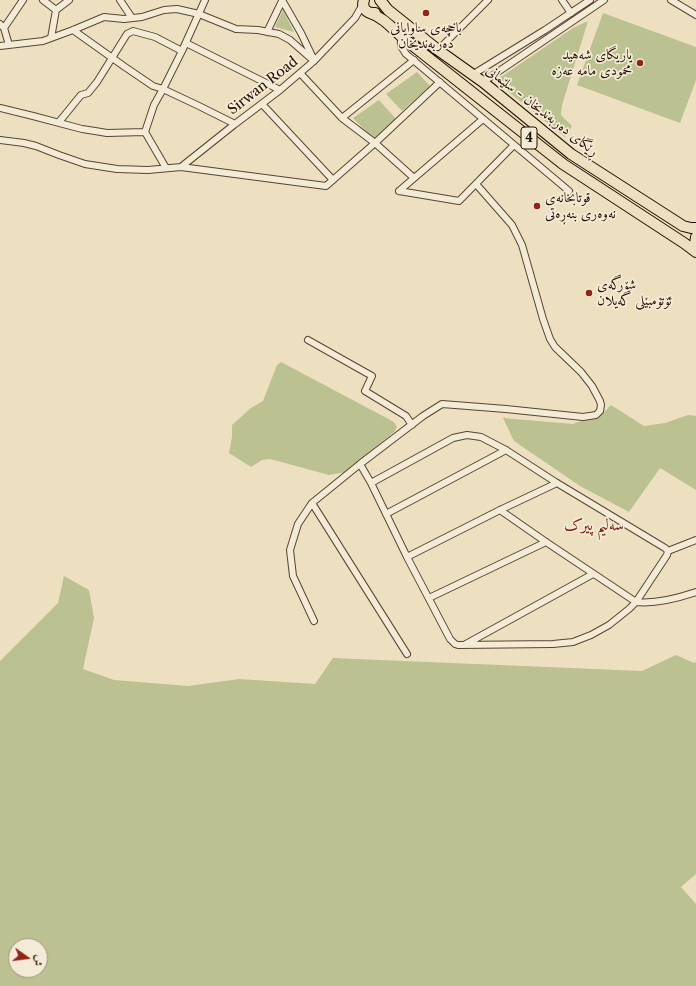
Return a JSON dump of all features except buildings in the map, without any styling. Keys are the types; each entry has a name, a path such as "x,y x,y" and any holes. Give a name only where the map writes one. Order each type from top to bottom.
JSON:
{"highway":[{"name":"4","path":"364,6 376,12 379,10 381,4 380,0"},
{"name":"ڕێگای دەربەندیخان - سلێمانی","path":"380,0 388,10 438,50 483,82 570,154 683,226 696,228"},
{"name":"ڕێگای دەربەندیخان - سلێمانی","path":"364,6 384,20 402,37 562,164 680,240 696,252"},
{"path":"696,237 696,248"}],"street":[{"path":"9,45 2,26 23,0"},
{"path":"43,0 56,10"},
{"path":"51,38 56,10 69,0"},
{"path":"120,0 132,18"},
{"path":"166,168 145,132 154,105 186,43 205,0"},
{"path":"267,32 282,0"},
{"path":"282,0 301,33 314,61"},
{"path":"438,50 488,0"},
{"path":"562,0 571,13"},
{"path":"472,75 590,0"},
{"path":"483,82 604,0"},
{"path":"671,0 696,15"},
{"name":"Sirwan Road","path":"180,167 280,90 314,61 355,18 364,6"},
{"name":"Sirwan Road","path":"355,18 364,6"},
{"path":"0,46 43,41 104,17 124,19 142,17 164,10 177,9 199,14 236,29 258,30 279,34 290,40 314,61"},
{"path":"73,30 153,86 163,89 235,124"},
{"path":"59,122 81,95 88,93 97,82 126,34 133,31 155,37 182,51"},
{"path":"402,37 400,42 406,54 569,191"},
{"path":"186,43 280,90"},
{"path":"342,118 414,60"},
{"path":"300,73 342,118 375,143 414,178"},
{"path":"0,140 24,143 85,164 117,169 148,170 180,167 326,186 375,143 440,82"},
{"path":"262,104 333,180"},
{"path":"0,108 82,129 107,133 145,132"},
{"path":"483,119 399,191 459,201 514,145"},
{"path":"314,621 293,576 290,550 298,524 312,503 423,416 442,404 583,417 596,415 600,411 600,401 592,386 581,372 555,347 550,339 518,235 476,184"},
{"path":"308,340 372,376 364,391 406,416 412,425"},
{"path":"371,483 458,436 467,435 482,437 506,450 556,483 668,551"},
{"path":"386,514 506,450"},
{"path":"360,464 371,483 428,598 450,639 455,644 553,644 573,642 592,635 629,609 636,602 667,555 668,551 696,540"},
{"path":"407,557 556,483"},
{"path":"312,503 407,654"},
{"path":"500,510 636,602 667,599 696,592"},
{"path":"428,598 546,542"},
{"path":"465,645 593,574"}],"green space":[{"path":"283,10 294,32 275,27"},
{"name":"یاریگاى شه‌هید محمودى مامه‌ عه‌زه","path":"603,13 696,47 696,80 680,123 577,85"},
{"path":"588,21 562,105 561,115 572,126 565,137 495,81 573,28"},
{"path":"417,72 430,86 402,111 386,94"},
{"path":"379,100 396,119 373,139 353,118"},
{"path":"281,362 394,422 397,427 394,432 346,472 329,475 270,459 262,460 251,467 229,453 232,437 232,425 251,408 263,401 277,365"},
{"path":"611,405 644,426 665,423 688,415 696,416 696,490 660,468 629,512 580,486 514,441 503,418 573,424 604,412"},
{"path":"64,576 89,590 94,618 83,669 114,680 188,686 239,679 315,684 333,658 642,671 676,655 694,663 696,662 696,874 681,887 696,904 696,986 0,986 0,661 58,603"}],"place":[{"name":"باخچەی ساوایانی دەربەندیخان","path":"426,13"},
{"name":"یاریگاى شه‌هید محمودى مامه‌ عه‌زه","path":"640,63"},
{"name":"قوتابخانەی نەوەری بنەڕەتی","path":"537,206"},
{"name":"شۆرگه‌ى ئۆتۆمبێلى گه‌یلان","path":"589,293"}],"district":[{"name":"سەلیم پیرک","path":"594,525"}]}
